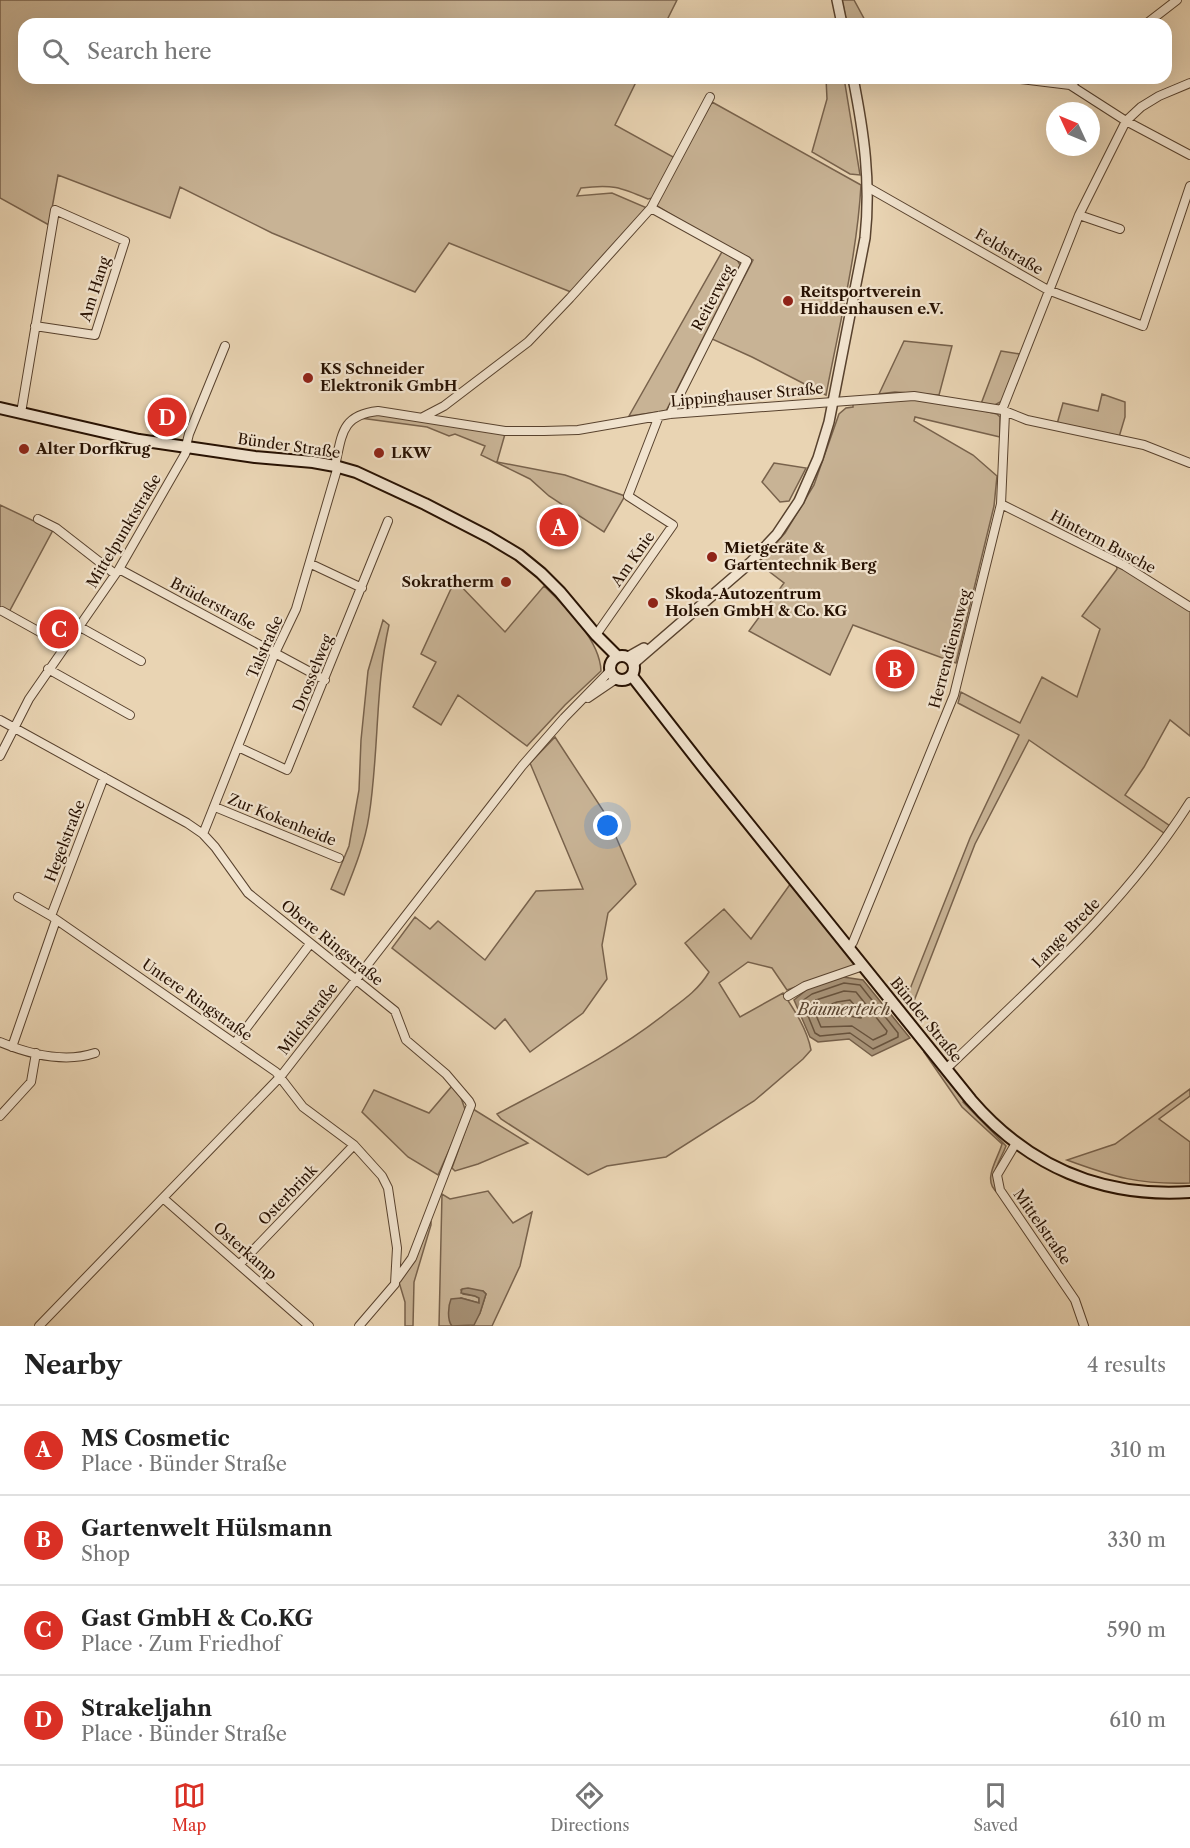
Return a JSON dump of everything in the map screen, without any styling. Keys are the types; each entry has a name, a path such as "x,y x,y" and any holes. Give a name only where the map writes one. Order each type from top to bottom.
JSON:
{"main road":[{"name":"Bünder Straße","path":"0,408 139,440 336,466 391,487 489,537 519,555 560,592 596,635 978,1108 1016,1143 1044,1162 1094,1183 1135,1192 1190,1192"}],"street":[{"path":"837,0 841,18"},
{"path":"1154,18 1176,0"},
{"path":"622,668 752,562 777,534 799,501 815,466 823,444 833,401 865,238 869,188 863,131 854,84"},
{"path":"1062,84 1070,85 1126,121 1190,155"},
{"name":"Herrendienstweg","path":"849,948 954,695 1000,504 1004,412 1048,290 1078,215 1126,121 1141,107 1159,96 1190,84"},
{"path":"423,417 444,406 528,342 651,207 710,98"},
{"name":"Feldstraße","path":"869,188 1048,290 1143,326 1190,186"},
{"name":"Reiterweg","path":"651,207 747,261 670,414"},
{"name":"Am Hang","path":"21,411 35,326 55,210 125,241 94,335 35,326"},
{"path":"1078,215 1120,229"},
{"name":"Mittelpunktstraße","path":"0,756 29,699 117,571 180,463 189,434 225,346"},
{"name":"Lippinghauser Straße","path":"336,466 343,429 352,419 369,412 378,411 423,417 505,431 544,431 578,430 670,414 914,396 1004,412 1027,420 1144,445 1190,463"},
{"path":"444,406 441,413 444,421"},
{"name":"Am Knie","path":"596,635 673,525 628,496 659,416"},
{"name":"Talstraße","path":"204,834 275,653 296,609 311,564 336,466"},
{"name":"Hinterm Busche","path":"1000,504 1125,566 1190,607"},
{"name":"Brüderstraße","path":"38,519 56,528 117,571 325,680"},
{"name":"Drosselweg","path":"238,747 287,770 388,521"},
{"path":"311,564 362,588"},
{"path":"2,611 65,646"},
{"path":"80,627 141,661"},
{"name":"Milchstraße","path":"39,1326 281,1076 522,766 575,707 622,668"},
{"path":"48,669 130,715"},
{"name":"Obere Ringstraße","path":"0,720 204,834 248,893 395,1011 406,1040 446,1074 471,1105 412,1258 397,1279"},
{"name":"Hegelstraße","path":"12,1047 53,918 104,777"},
{"name":"Lange Brede","path":"946,1069 1093,927 1187,811 1190,802"},
{"name":"Zur Kokenheide","path":"215,807 339,858"},
{"name":"Untere Ringstraße","path":"18,897 53,918 281,1076 303,1107 354,1145 382,1176 388,1188 397,1248 397,1279"},
{"path":"235,1043 310,944"},
{"path":"788,996 806,986 863,966"},
{"path":"0,1042 36,1053 82,1057 95,1053"},
{"path":"0,1116 31,1082 36,1053"},
{"name":"Mittelstraße","path":"1016,1143 999,1169 997,1181 1000,1191 1075,1300 1084,1326"},
{"name":"Osterbrink","path":"240,1264 354,1145"},
{"name":"Osterkamp","path":"163,1198 309,1326"},
{"path":"359,1326 397,1279"}],"shaded area":[{"path":"0,0 677,0 668,18 18,18 18,84 635,84 615,125 675,158 653,198 648,199 616,188 601,186 581,188 577,196 612,193 647,208 571,292 449,243 415,292 272,233 180,187 170,218 58,175 49,225 0,198"},
{"path":"842,0 854,0 864,18 846,18"},
{"path":"826,84 845,84 860,175 850,174 812,152 827,99"},
{"path":"712,102 861,185 852,264 826,395 712,339 753,260 708,237 657,206"},
{"path":"723,250 736,258 740,265 666,411 629,416"},
{"path":"904,341 952,346 939,395 895,392 879,394"},
{"path":"1001,351 1020,354 1002,401 993,406 981,404"},
{"path":"1102,394 1125,402 1125,417 1119,437 1057,424 1063,403 1098,411"},
{"path":"912,399 968,407 997,414 1000,417 1000,437 915,417 914,421 973,455 997,476 994,506 956,663 853,625 830,675 749,631 784,583 758,563 785,533 814,485 839,414 846,408 853,407 853,403"},
{"path":"381,413 505,434 497,462 565,475 625,496 604,532 549,496 530,479 481,455 485,446 455,434 449,436 427,427 360,418"},
{"path":"774,463 806,468 789,501 780,502 762,482"},
{"path":"0,505 53,530 9,612 0,614"},
{"path":"1116,564 1190,611 1190,736 1170,720 1144,767 1125,795 1170,826 1164,833 1029,740 975,844 912,1006 906,999 970,838 1019,735 958,703 961,692 1020,723 1042,677 1077,697 1100,629 1082,616 1117,569"},
{"path":"455,580 505,632 544,586 580,625 595,648 601,671 527,746 458,695 441,725 413,707 436,662 421,654"},
{"path":"383,620 389,625 381,672 369,816 362,846 344,895 331,889 349,846 359,790 368,671"},
{"path":"555,737 608,818 636,884 608,913 602,945 607,979 583,1013 530,1052 505,1019 495,1029 392,948 415,917 430,929 438,921 485,960 536,891 583,889 530,763"},
{"path":"791,883 857,965 787,990 772,968 748,962 719,983 740,1017 783,993 807,1035 811,1050 754,1101 666,1157 607,1166 588,1175 501,1119 497,1114 608,1053 650,1026 681,1002 696,989 709,972 685,943 724,909 751,939"},
{"path":"926,1050 963,1102 1006,1146 995,1173 998,1193 993,1188 991,1176 1002,1144 962,1107 924,1052"},
{"path":"452,1086 460,1095 466,1112 438,1175 408,1157 362,1112 374,1090 429,1113"},
{"path":"1190,1089 1190,1096 1159,1119 1190,1142 1190,1183 1156,1183 1127,1179 1067,1160 1115,1144"},
{"path":"473,1109 528,1143 455,1171 452,1168"},
{"path":"488,1191 513,1223 532,1212 520,1266 492,1326 472,1326 480,1313 486,1294 483,1291 461,1290 463,1294 479,1298 479,1303 461,1298 450,1320 452,1326 439,1326 442,1194 450,1199"},
{"path":"431,1221 414,1282 413,1326 405,1326 405,1302 399,1282"}],"water":[{"name":"Bäumerteich","path":"843,977 863,980 910,1038 872,1056 849,1039 818,1042 810,1037 794,1000 809,988"},
{"path":"462,1289 483,1291 486,1294 480,1313 474,1325 452,1326 448,1313 451,1299 461,1298 479,1303 479,1298 461,1293"}],"place":[{"name":"Reitsportverein Hiddenhausen e.V.","path":"788,301"},
{"name":"KS Schneider Elektronik GmbH","path":"308,378"},
{"name":"Strakeljahn","path":"167,417"},
{"name":"Alter Dorfkrug","path":"24,449"},
{"name":"LKW","path":"379,453"},
{"name":"MS Cosmetic","path":"559,527"},
{"name":"Mietgeräte & Gartentechnik Berg","path":"712,557"},
{"name":"Sokratherm","path":"506,582"},
{"name":"Skoda-Autozentrum Holsen GmbH & Co. KG","path":"653,603"},
{"name":"Gast GmbH & Co.KG","path":"59,629"},
{"name":"Gartenwelt Hülsmann","path":"895,669"}]}
